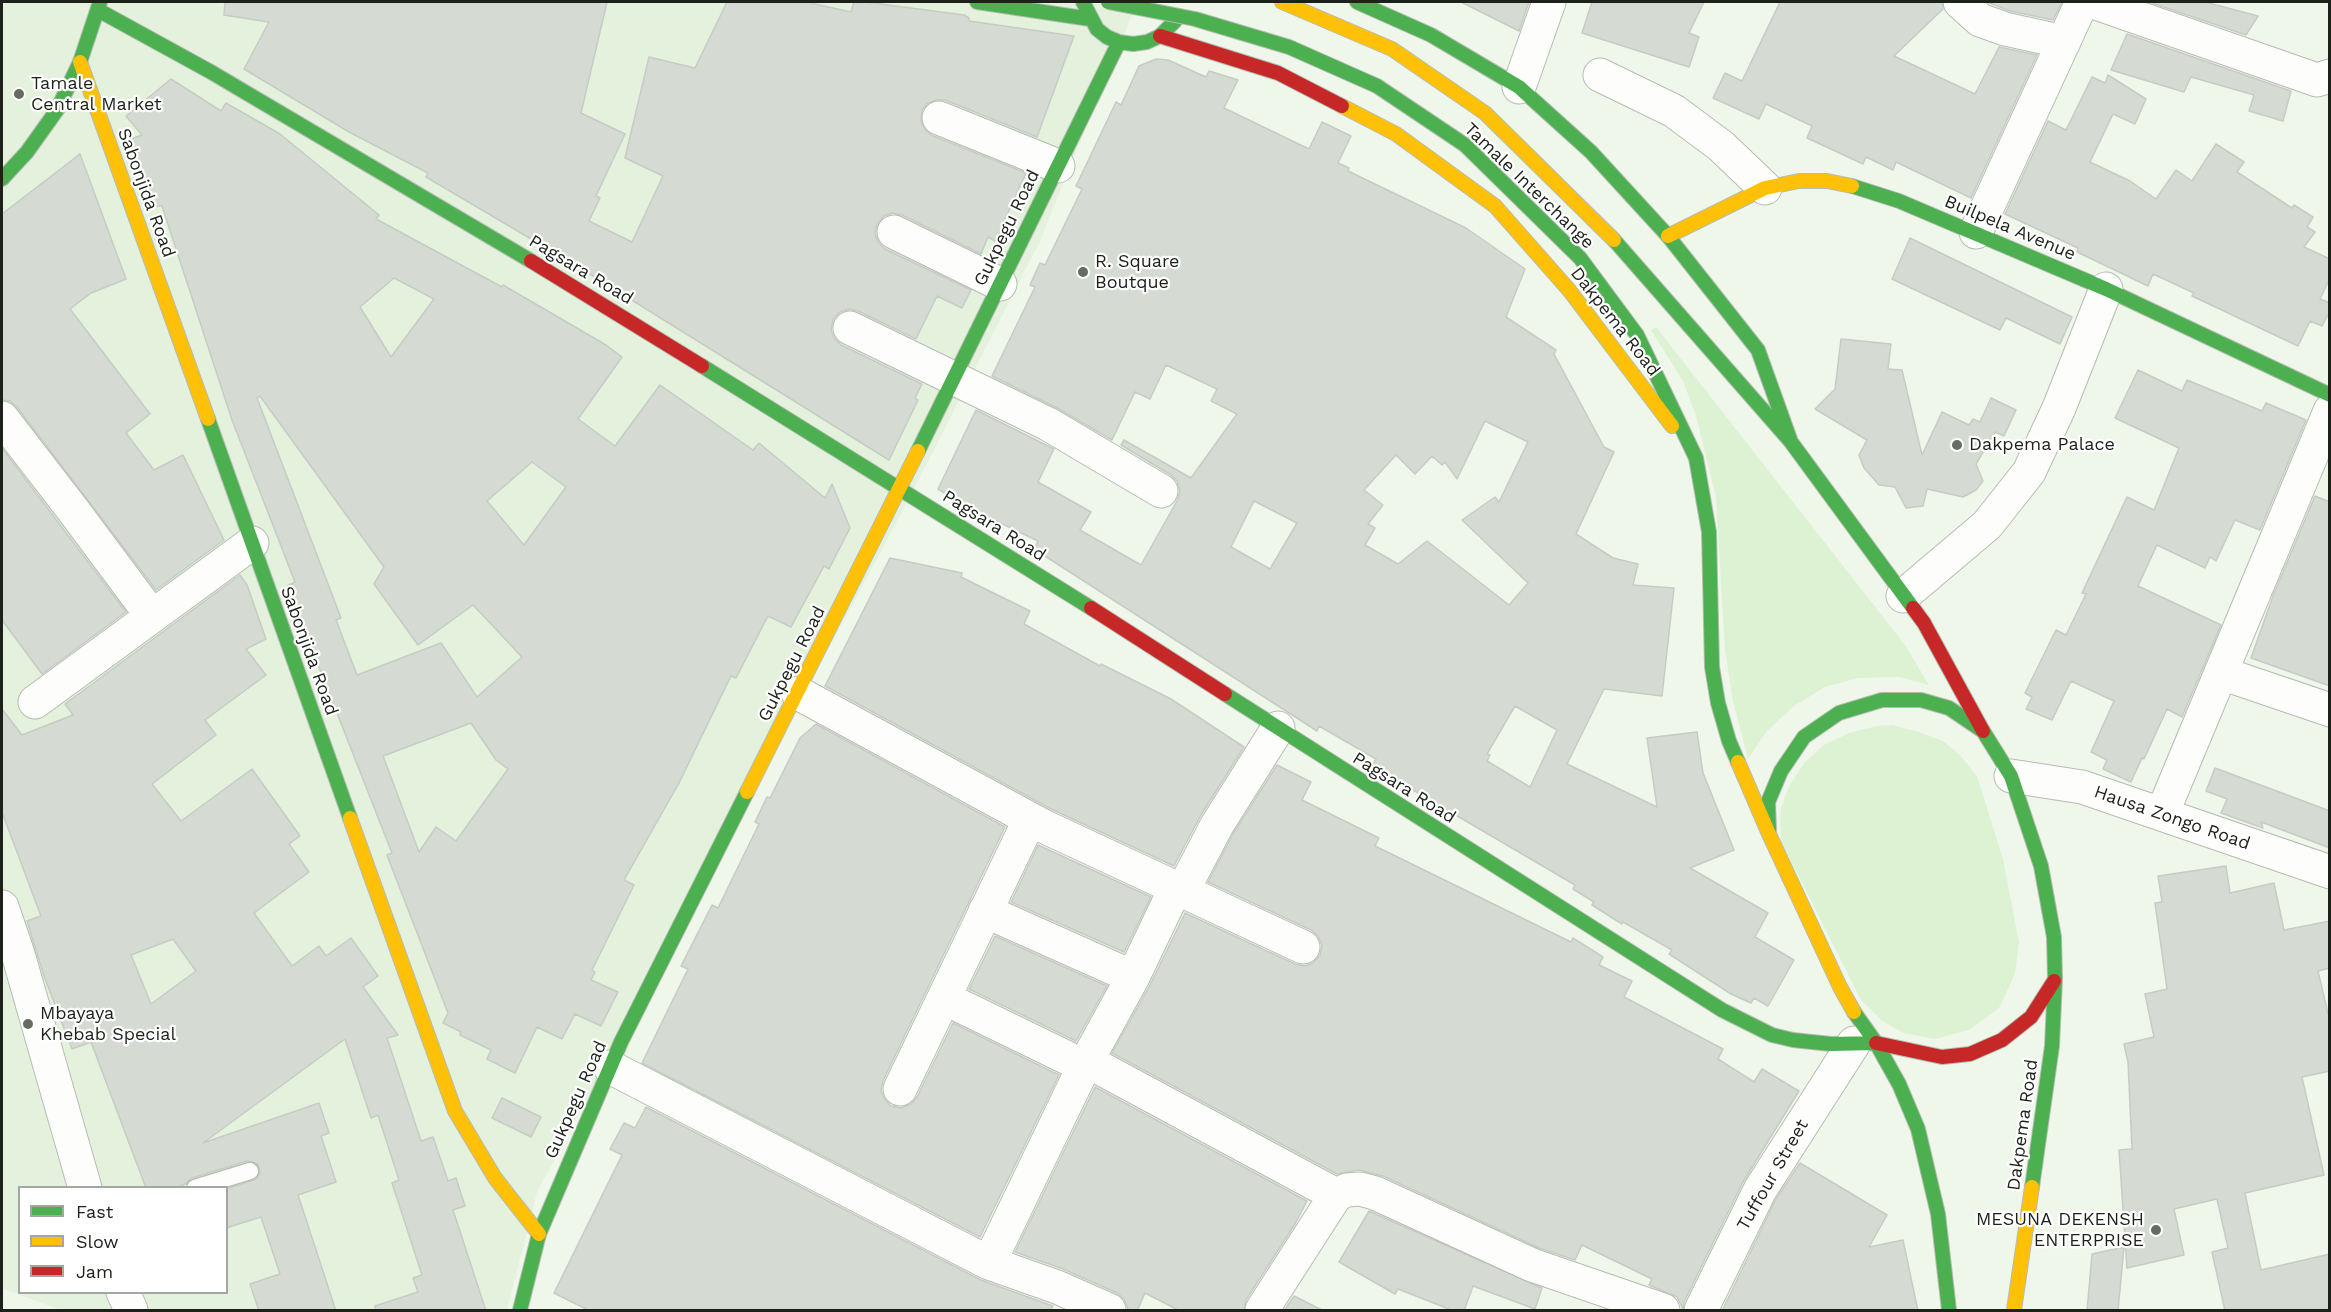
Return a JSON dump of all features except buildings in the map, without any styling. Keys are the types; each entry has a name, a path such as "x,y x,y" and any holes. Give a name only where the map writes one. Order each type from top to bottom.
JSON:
{"main road":[{"path":"977,2 1090,19"},
{"path":"1083,2 1097,29 1107,37 1133,44 1147,42 1172,27 1184,2"},
{"name":"Tamale Interchange","path":"1108,2 1195,19 1289,47 1377,86 1465,145 1580,258 1637,335 1696,458"},
{"name":"Tamale Interchange","path":"1282,2 1392,49 1485,113 1605,231 1791,442"},
{"path":"1356,2 1431,35 1519,87 1591,152 1668,236 1758,350 1791,442 1924,623 1983,732"},
{"path":"2,178 27,152 57,110 80,62 99,6"},
{"name":"Pagsara Road","path":"99,6 567,282 1027,567 1722,1010 1772,1035 1793,1040 1865,1043 1942,1057 1970,1054 2002,1040 2031,1017 2055,979"},
{"name":"Dakpema Road","path":"1160,36 1278,73 1396,134 1495,206 1569,290 1696,458 1709,532 1712,667 1718,703 1729,741 1769,834 1840,987 1856,1016 1865,1043"},
{"name":"Gukpegu Road","path":"520,1311 539,1234 610,1067 900,489 1119,42"},
{"name":"Sabonjida Road","path":"80,62 455,1111 495,1178 539,1234"},
{"name":"Builpela Avenue","path":"1668,236 1765,188 1799,181 1827,181 1899,201 1976,232 2106,289 2330,395"},
{"path":"1769,834 1768,802 1781,771 1804,737 1839,712 1882,700 1922,700 1949,708 1983,732"},
{"name":"Dakpema Road","path":"1983,732 2011,776 2042,866 2054,937 2052,1046 2014,1311"},
{"path":"1865,1043 1899,1084 1918,1129 1938,1214 1949,1311"}],"street":[{"path":"1519,87 1549,2"},
{"path":"1960,2 1980,20 2005,29 2064,42"},
{"path":"1976,232 2082,2"},
{"path":"2093,2 2318,80 2330,76"},
{"path":"1600,75 1674,111 1721,146 1765,188"},
{"path":"939,118 1058,166"},
{"path":"894,232 1000,284"},
{"path":"1903,596 1987,525 2029,472 2059,408 2106,289"},
{"path":"850,328 1048,424 1161,490"},
{"path":"2162,814 2330,411"},
{"path":"2,418 152,616"},
{"path":"35,702 252,543"},
{"path":"2222,673 2330,710"},
{"path":"798,693 1030,819 1303,947"},
{"path":"989,1263 1086,1064 1180,889 1278,728"},
{"name":"Hausa Zongo Road","path":"2011,776 2082,787 2330,872"},
{"path":"900,1089 1030,819"},
{"path":"2,906 84,1186"},
{"path":"985,911 1133,977"},
{"path":"944,998 1086,1064 1336,1195"},
{"name":"Tuffour Street","path":"1701,1311 1760,1190 1865,1043"},
{"path":"610,1067 989,1263 1057,1287 1109,1311"},
{"path":"1262,1311 1336,1195 1347,1190 1375,1193 1532,1265 1663,1311"},
{"path":"123,1294 131,1311"}],"lane":[{"path":"201,1186 250,1171"}],"shaded area":[{"path":"2,2 1137,2 1039,243 901,514 537,1192 507,1310 61,1310 18,1294 228,1294 228,1186 18,1186 18,1294 2,1288"},
{"path":"1656,327 1905,645 1929,685 1899,677 1858,678 1825,687 1794,706 1767,731 1748,759 1733,701 1725,650 1716,497 1696,416 1683,381 1651,330"},
{"path":"1892,725 1943,741 1960,755 1977,776 2003,859 2019,942 2015,974 1999,1008 1969,1030 1935,1039 1903,1033 1881,1020 1861,1000 1781,841 1780,811 1789,786 1804,763 1824,745 1849,733"}],"traffic: fast":[{"path":"2,179 27,152 57,110 80,62 100,2"},
{"path":"977,2 1090,19"},
{"path":"1083,2 1097,29 1107,37 1119,42 1133,44 1147,42 1160,36 1175,21"},
{"path":"1108,2 1195,19 1289,47 1377,86 1465,145"},
{"path":"1357,2 1431,35 1519,87 1591,152 1668,236 1758,350 1791,442"},
{"path":"98,10 211,72 531,261"},
{"path":"918,451 1119,42"},
{"path":"1465,145 1580,258 1637,335 1696,458 1709,532 1712,667 1718,703 1738,762"},
{"path":"1852,186 1899,201 2106,289 2330,395"},
{"path":"1614,240 1791,442 1913,608"},
{"path":"702,366 1091,608"},
{"path":"208,419 350,818"},
{"path":"1225,694 1722,1010 1772,1035 1793,1040 1831,1044 1876,1043"},
{"path":"1769,830 1768,802 1781,771 1804,737 1839,713 1882,700 1921,700 1949,708 1983,731 2011,776 2041,866 2054,937 2052,1046 2032,1187"},
{"path":"520,1310 539,1234 621,1042 747,792"},
{"path":"1854,1012 1876,1043 1899,1084 1918,1129 1938,1214 1949,1310"}],"traffic: slow":[{"path":"1282,2 1392,49 1485,113 1614,240"},
{"path":"80,62 208,419"},
{"path":"1342,106 1396,134 1495,206 1569,290 1672,426"},
{"path":"1668,236 1765,188 1799,181 1827,181 1852,186"},
{"path":"747,792 918,451"},
{"path":"1738,762 1769,834 1840,987 1854,1012"},
{"path":"350,818 455,1111 495,1178 539,1234"},
{"path":"2014,1310 2032,1187"}],"traffic: jam":[{"path":"1160,36 1278,73 1342,106"},
{"path":"531,261 702,366"},
{"path":"1091,608 1225,694"},
{"path":"1913,608 1924,623 1983,731"},
{"path":"1876,1043 1942,1057 1970,1054 2002,1040 2031,1017 2054,981"}],"place":[{"name":"Tamale Central Market","path":"19,94"},
{"name":"R. Square Boutque","path":"1083,272"},
{"name":"Dakpema Palace","path":"1957,445"},
{"name":"Mbayaya Khebab Special","path":"28,1024"},
{"name":"MESUNA DEKENSH ENTERPRISE","path":"2156,1230"}]}
